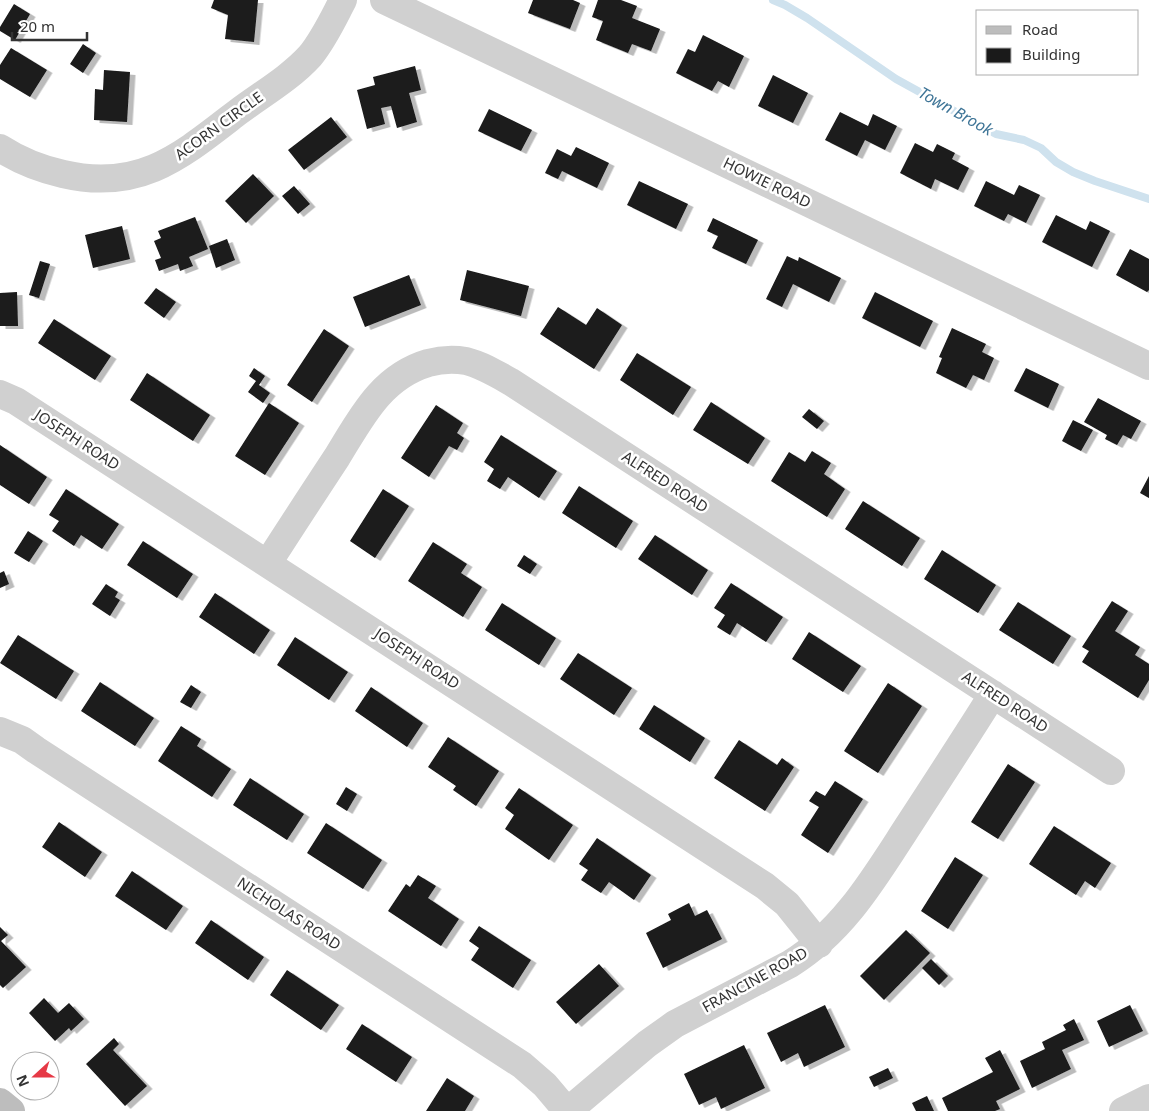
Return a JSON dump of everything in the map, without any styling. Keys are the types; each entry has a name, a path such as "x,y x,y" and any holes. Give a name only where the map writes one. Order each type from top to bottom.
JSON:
{"street":[{"name":"ACORN CIRCLE","path":"0,148 51,172 86,179 118,179 164,164 192,148 299,66 318,45 343,0"},
{"name":"HOWIE ROAD","path":"384,0 1149,366"},
{"name":"ALFRED ROAD","path":"268,563 368,409 391,382 417,367 433,362 448,360 465,361 511,382 1111,771"},
{"name":"JOSEPH ROAD","path":"0,394 16,401 766,886 787,904 819,944"},
{"name":"FRANCINE ROAD","path":"568,1111 647,1044 675,1024 790,964 819,944 866,891 993,694"},
{"name":"NICHOLAS ROAD","path":"0,731 22,740 522,1065 568,1111"},
{"path":"1123,1111 1149,1098"},
{"path":"0,1102 11,1111"}],"building":[{"path":"214,0 258,0 254,42 225,39 228,15 211,8"},
{"path":"533,0 573,0 580,3 570,29 528,13"},
{"path":"598,0 621,0 637,6 632,18 660,29 651,51 632,44 628,53 596,40 603,21 592,17"},
{"path":"14,4 30,14 15,40 0,31 0,27"},
{"path":"703,35 744,56 729,87 718,81 712,91 676,73 688,49 695,52"},
{"path":"83,44 96,53 83,73 70,64"},
{"path":"11,48 47,70 30,97 0,79 0,65"},
{"path":"415,66 421,90 409,93 417,122 397,128 391,106 381,108 385,124 367,129 357,90 375,85 373,77"},
{"path":"104,70 130,72 127,122 94,120 95,89 103,90"},
{"path":"773,75 808,93 793,123 758,106"},
{"path":"489,109 532,130 521,151 478,131"},
{"path":"840,112 868,126 873,114 897,126 885,150 865,140 857,156 825,140"},
{"path":"331,117 347,137 304,170 288,150"},
{"path":"915,143 933,152 937,144 955,153 952,159 969,168 958,190 935,179 931,189 900,173"},
{"path":"576,147 609,163 597,188 562,171 558,179 545,173 557,149 571,156"},
{"path":"253,174 274,196 246,223 225,201"},
{"path":"639,181 688,204 676,229 627,205"},
{"path":"986,181 1014,195 1019,185 1040,195 1026,223 1008,214 1004,221 974,206"},
{"path":"294,186 310,204 298,214 282,196"},
{"path":"1056,215 1086,230 1090,221 1110,231 1092,267 1042,242"},
{"path":"195,217 208,249 189,257 193,266 180,271 178,264 159,271 155,260 161,258 154,241 161,238 158,231"},
{"path":"713,218 758,240 746,264 712,248 718,236 707,231"},
{"path":"122,226 130,259 93,268 85,235"},
{"path":"227,239 235,260 216,268 209,246"},
{"path":"1130,249 1149,259 1149,290 1147,292 1116,275"},
{"path":"787,256 798,261 799,257 841,278 829,302 793,284 782,307 766,299"},
{"path":"40,261 50,264 39,298 29,295"},
{"path":"467,270 529,286 521,316 460,300"},
{"path":"409,275 421,305 365,327 353,297"},
{"path":"156,288 176,302 164,318 144,303"},
{"path":"17,292 18,326 0,326 0,293"},
{"path":"875,292 933,321 920,347 862,318"},
{"path":"558,307 586,325 597,308 622,325 594,369 540,334"},
{"path":"54,319 111,356 95,380 38,343"},
{"path":"952,328 986,344 982,352 994,358 984,380 973,375 966,388 936,373 942,358 939,357"},
{"path":"324,329 349,346 312,402 287,385"},
{"path":"637,353 691,387 673,415 620,380"},
{"path":"254,368 265,376 259,385 270,393 263,403 248,392 256,381 249,376"},
{"path":"1026,368 1059,384 1048,408 1014,391"},
{"path":"147,373 210,415 193,441 130,400"},
{"path":"1098,398 1141,421 1131,439 1123,435 1117,445 1105,439 1107,435 1084,422"},
{"path":"711,402 765,438 748,464 693,430"},
{"path":"269,403 299,423 265,475 235,456"},
{"path":"436,405 463,423 457,433 464,438 457,450 449,446 429,477 401,458"},
{"path":"809,409 824,421 817,429 802,417"},
{"path":"1073,420 1093,430 1081,451 1062,441"},
{"path":"501,435 557,471 539,498 508,477 500,489 487,481 494,469 484,462"},
{"path":"0,445 47,477 29,504 0,485"},
{"path":"812,451 831,463 824,474 845,489 827,517 771,481 789,452 805,462"},
{"path":"1149,476 1149,498 1140,493"},
{"path":"579,486 633,521 616,548 562,513"},
{"path":"66,489 119,524 102,549 81,535 74,546 52,531 59,521 49,515"},
{"path":"383,489 409,506 375,558 350,541"},
{"path":"863,501 920,538 902,566 845,529"},
{"path":"28,531 43,541 29,562 14,553"},
{"path":"655,535 708,570 692,595 638,559"},
{"path":"143,541 193,574 177,598 127,565"},
{"path":"433,542 467,564 461,573 482,587 463,617 408,581"},
{"path":"942,550 996,585 978,613 924,579"},
{"path":"524,555 537,564 530,574 517,566"},
{"path":"4,571 9,584 0,588 0,573"},
{"path":"731,583 783,617 766,642 737,623 730,635 717,627 725,615 714,608"},
{"path":"106,584 118,592 115,597 120,600 110,616 92,604"},
{"path":"215,593 270,630 254,654 199,617"},
{"path":"1112,601 1128,611 1115,631 1140,647 1135,655 1149,664 1149,680 1138,698 1082,662 1089,651 1082,647"},
{"path":"1018,602 1071,636 1053,664 999,630"},
{"path":"502,603 556,638 539,665 485,630"},
{"path":"809,632 861,666 843,692 792,659"},
{"path":"18,635 74,671 56,699 0,663"},
{"path":"295,637 348,672 329,700 277,665"},
{"path":"578,653 632,688 614,715 560,679"},
{"path":"100,682 154,718 135,746 81,711"},
{"path":"888,683 922,706 878,773 844,751"},
{"path":"191,685 201,692 191,708 180,702"},
{"path":"371,687 423,723 407,747 355,711"},
{"path":"654,705 705,738 690,762 639,729"},
{"path":"181,726 201,739 197,746 231,769 212,797 158,761"},
{"path":"448,737 499,771 476,806 453,790 456,786 428,767"},
{"path":"739,740 777,765 782,758 794,767 765,811 714,778"},
{"path":"1008,764 1035,782 998,839 971,822"},
{"path":"250,778 304,814 287,840 233,805"},
{"path":"835,781 863,799 828,853 801,835 819,807 809,801 816,791 825,796"},
{"path":"346,787 357,794 347,811 336,804"},
{"path":"519,788 573,825 549,860 505,829 514,815 505,808"},
{"path":"59,822 102,852 85,877 42,847"},
{"path":"326,823 382,860 363,889 307,853"},
{"path":"1054,826 1111,863 1095,888 1085,881 1076,895 1029,864"},
{"path":"597,838 651,875 634,900 609,882 601,893 581,880 588,870 579,864"},
{"path":"955,857 983,875 948,929 921,911"},
{"path":"132,871 183,906 166,930 115,896"},
{"path":"418,875 436,886 428,898 459,919 441,946 388,911 406,884 410,887"},
{"path":"689,903 695,916 707,910 722,939 663,968 646,933 671,920 668,914"},
{"path":"211,920 264,957 248,980 195,943"},
{"path":"479,926 531,960 513,988 471,960 479,948 469,941"},
{"path":"0,927 8,935 1,941 26,967 3,988 0,985"},
{"path":"906,930 930,953 884,1000 860,976"},
{"path":"931,959 948,976 939,985 922,968"},
{"path":"599,964 619,986 576,1024 556,1002"},
{"path":"287,970 339,1005 321,1030 270,995"},
{"path":"44,998 58,1013 69,1003 84,1019 71,1031 69,1028 55,1041 29,1013"},
{"path":"825,1005 845,1047 804,1067 798,1053 781,1062 767,1033"},
{"path":"1130,1005 1143,1031 1109,1047 1097,1021"},
{"path":"1074,1019 1084,1040 1062,1050 1071,1069 1032,1088 1020,1061 1045,1049 1042,1042 1066,1030 1063,1025"},
{"path":"362,1024 412,1057 396,1082 346,1049"},
{"path":"114,1038 119,1044 113,1050 147,1086 125,1106 86,1064"},
{"path":"744,1045 765,1088 721,1109 716,1097 699,1105 684,1074"},
{"path":"1000,1050 1020,1089 996,1101 1000,1109 995,1111 948,1111 942,1098 993,1072 985,1058"},
{"path":"888,1068 893,1078 874,1087 869,1077"},
{"path":"447,1078 474,1096 465,1111 426,1111"},
{"path":"927,1096 934,1111 916,1111 912,1103"}],"waterway":[{"name":"Town Brook","path":"773,0 807,18 896,79 996,134 1024,140 1041,148 1056,162 1073,172 1149,199"}]}
